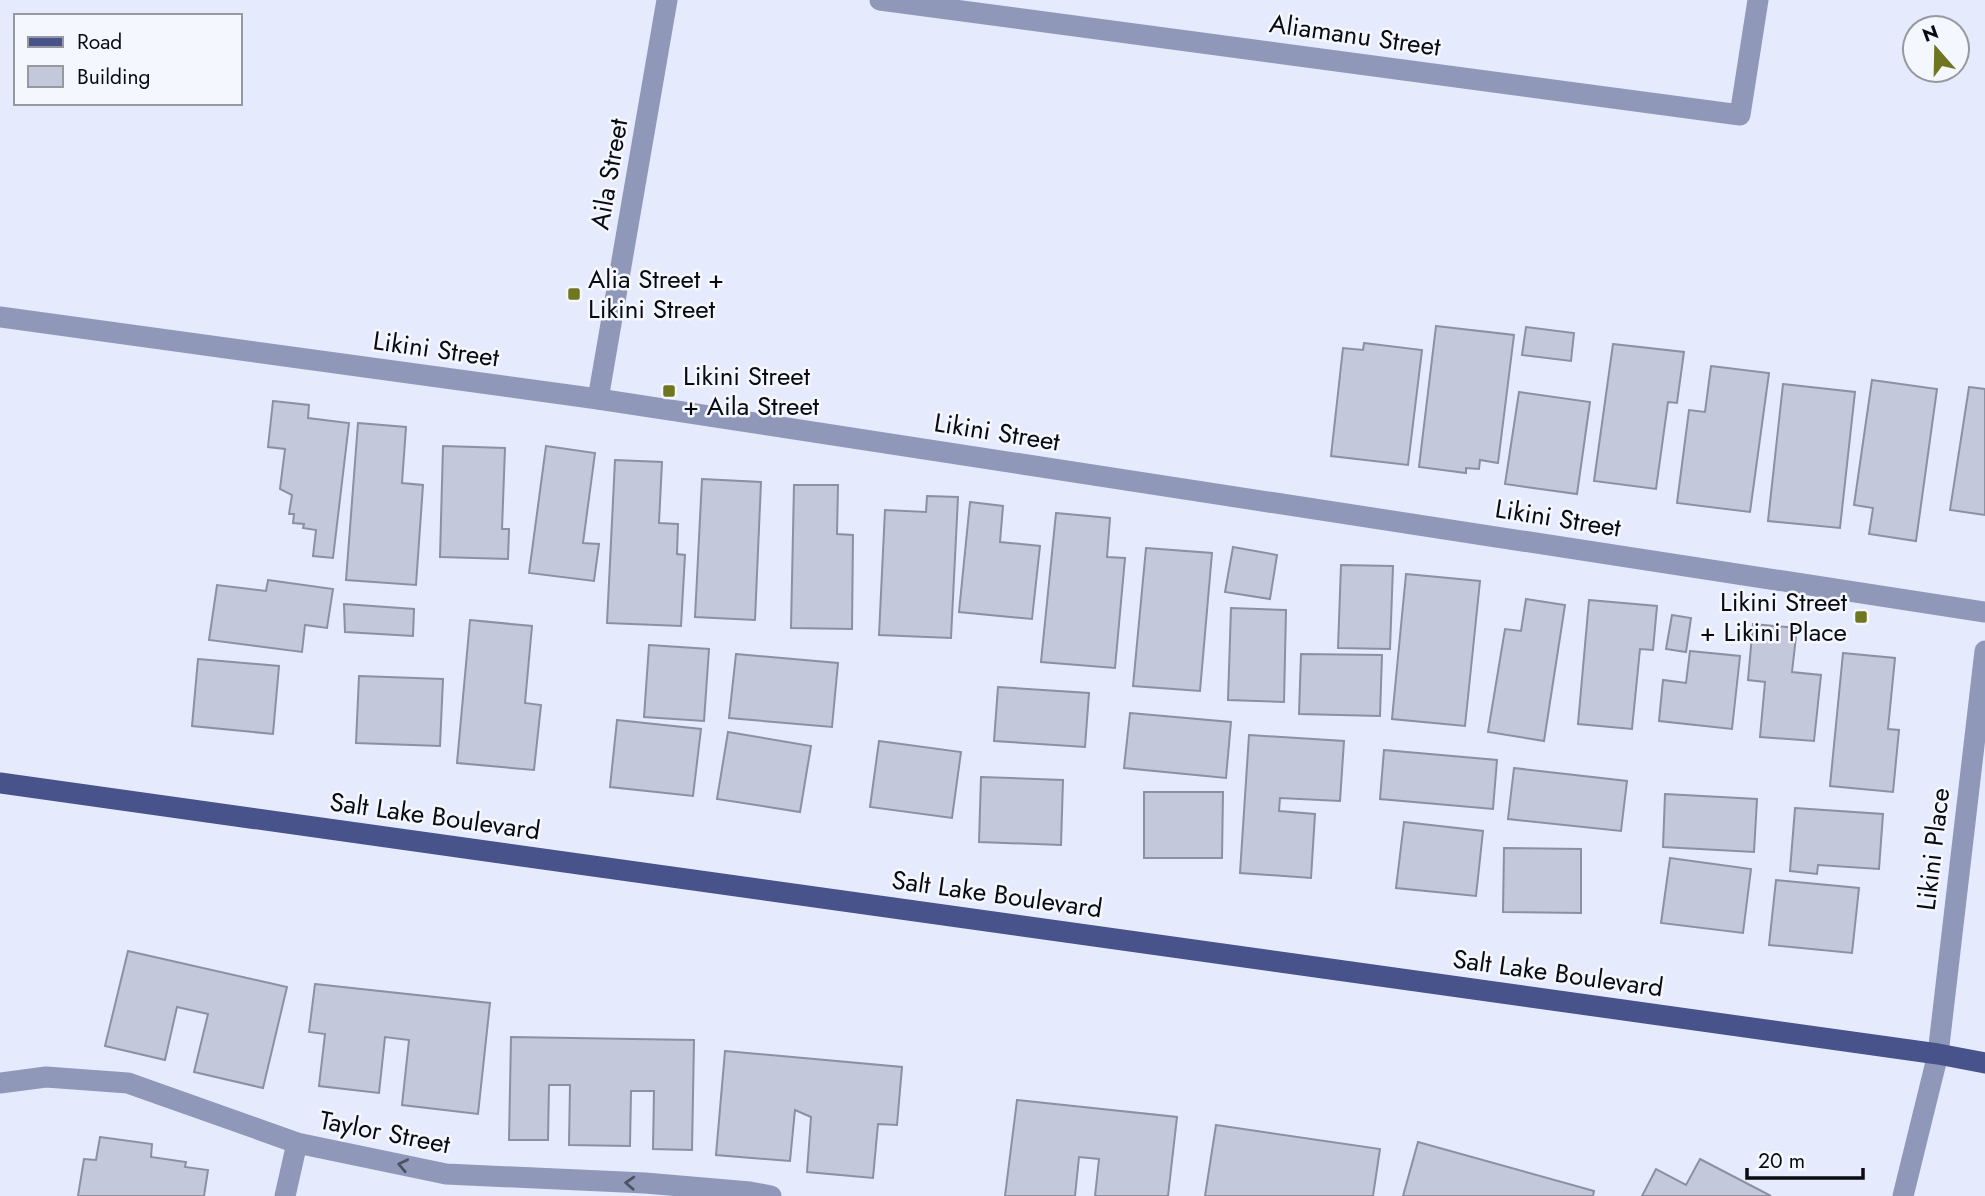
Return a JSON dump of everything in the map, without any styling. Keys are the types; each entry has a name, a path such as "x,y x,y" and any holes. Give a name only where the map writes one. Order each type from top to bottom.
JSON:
{"main road":[{"name":"Salt Lake Boulevard","path":"0,783 1938,1054 1985,1063"}],"street":[{"name":"Aila Street","path":"598,399 667,0"},
{"name":"Aliamanu Street","path":"880,0 1740,115 1758,0"},
{"name":"Likini Street","path":"0,317 598,399 1985,612"},
{"name":"Likini Place","path":"1903,1196 1938,1054 1985,651"},
{"name":"Taylor Street","path":"0,1083 46,1077 128,1083 297,1143 446,1174 645,1183 757,1195"},
{"path":"285,1196 297,1143"}],"building":[{"path":"1436,326 1514,335 1498,463 1480,460 1479,469 1466,468 1466,473 1419,467"},
{"path":"1526,327 1574,333 1571,361 1522,355"},
{"path":"1364,343 1422,350 1408,465 1331,456 1343,348 1363,350"},
{"path":"1613,344 1684,352 1677,403 1668,402 1656,489 1594,481"},
{"path":"1711,366 1769,373 1750,512 1677,503 1689,410 1705,412"},
{"path":"1872,380 1937,389 1916,541 1869,534 1873,508 1854,505"},
{"path":"1783,384 1855,392 1840,528 1768,521"},
{"path":"1969,387 1985,389 1985,515 1950,510"},
{"path":"1519,392 1590,402 1577,494 1505,484"},
{"path":"273,401 309,405 308,418 349,423 333,558 313,556 316,530 303,528 304,524 293,523 294,514 289,514 292,495 280,489 285,449 268,447"},
{"path":"358,423 406,427 402,483 423,485 416,585 346,580"},
{"path":"443,446 505,448 502,529 509,529 508,559 440,557"},
{"path":"546,446 595,453 583,543 599,544 594,581 529,573"},
{"path":"615,460 662,462 659,523 678,524 677,554 685,555 681,626 607,623"},
{"path":"702,479 761,482 755,620 695,617"},
{"path":"794,485 838,485 837,534 853,535 852,629 791,628"},
{"path":"927,496 958,497 951,638 879,635 885,510 926,512"},
{"path":"970,502 1003,506 1000,542 1040,546 1032,619 959,612"},
{"path":"1056,513 1110,518 1107,557 1125,558 1115,668 1041,662"},
{"path":"1233,547 1277,555 1270,599 1225,592"},
{"path":"1146,548 1212,553 1200,691 1133,686"},
{"path":"1341,565 1393,566 1390,649 1338,648"},
{"path":"1406,574 1480,581 1465,726 1392,719"},
{"path":"268,580 333,589 327,628 305,625 302,652 209,640 217,585 266,591"},
{"path":"1526,599 1565,605 1544,741 1488,732 1505,629 1521,631"},
{"path":"1589,600 1657,606 1653,650 1640,649 1632,729 1578,724"},
{"path":"344,604 414,609 413,636 345,632"},
{"path":"1231,608 1286,610 1284,702 1228,700"},
{"path":"1672,615 1691,618 1686,652 1666,649"},
{"path":"470,620 532,626 525,703 541,705 534,770 457,763"},
{"path":"1753,624 1797,628 1792,672 1821,675 1814,741 1760,737 1765,682 1748,680"},
{"path":"649,645 709,649 704,721 644,717"},
{"path":"1690,651 1740,656 1732,729 1659,721 1663,680 1686,683"},
{"path":"1843,653 1895,658 1888,729 1899,730 1893,792 1830,786"},
{"path":"736,654 838,663 832,727 729,718"},
{"path":"1301,654 1382,655 1380,716 1299,714"},
{"path":"198,659 279,666 273,734 192,726"},
{"path":"359,676 443,679 440,746 356,743"},
{"path":"998,687 1089,693 1085,747 994,741"},
{"path":"1130,713 1231,722 1226,778 1124,768"},
{"path":"617,720 701,729 693,796 610,787"},
{"path":"728,732 811,746 800,812 717,799"},
{"path":"1249,735 1344,741 1340,801 1280,798 1279,811 1315,814 1311,878 1240,873"},
{"path":"879,741 961,752 952,818 870,807"},
{"path":"1384,750 1497,760 1493,809 1380,799"},
{"path":"1514,768 1627,781 1621,831 1508,819"},
{"path":"981,777 1063,780 1061,845 979,842"},
{"path":"1144,792 1223,792 1222,858 1144,858"},
{"path":"1665,794 1757,799 1754,852 1663,847"},
{"path":"1795,808 1883,814 1879,869 1818,865 1817,874 1790,871"},
{"path":"1404,822 1483,831 1476,896 1396,888"},
{"path":"1504,848 1581,849 1581,913 1503,912"},
{"path":"1670,858 1751,869 1743,933 1661,923"},
{"path":"1776,880 1859,888 1852,953 1769,945"},
{"path":"128,951 287,987 263,1088 194,1072 208,1014 177,1007 165,1060 105,1046"},
{"path":"315,984 490,1003 478,1114 402,1105 409,1040 385,1037 379,1093 319,1086 325,1034 309,1032"},
{"path":"511,1037 694,1040 692,1150 653,1149 654,1091 631,1091 630,1146 569,1145 570,1085 549,1085 548,1140 509,1140"},
{"path":"725,1051 902,1067 897,1125 878,1124 873,1178 807,1172 811,1117 795,1110 790,1161 716,1155"},
{"path":"1017,1100 1177,1117 1168,1196 1095,1196 1099,1159 1079,1157 1075,1196 1005,1196"},
{"path":"1216,1125 1380,1149 1373,1196 1205,1196"},
{"path":"100,1137 152,1144 151,1157 186,1162 185,1167 208,1170 204,1196 78,1196 84,1159 96,1160"},
{"path":"1418,1142 1594,1191 1593,1196 1403,1196"},
{"path":"1700,1159 1771,1196 1642,1196 1656,1169 1686,1185"}],"place":[{"name":"Alia Street + Likini Street","path":"574,294"},
{"name":"Likini Street + Aila Street","path":"669,391"},
{"name":"Likini Street + Likini Place","path":"1861,617"}]}
